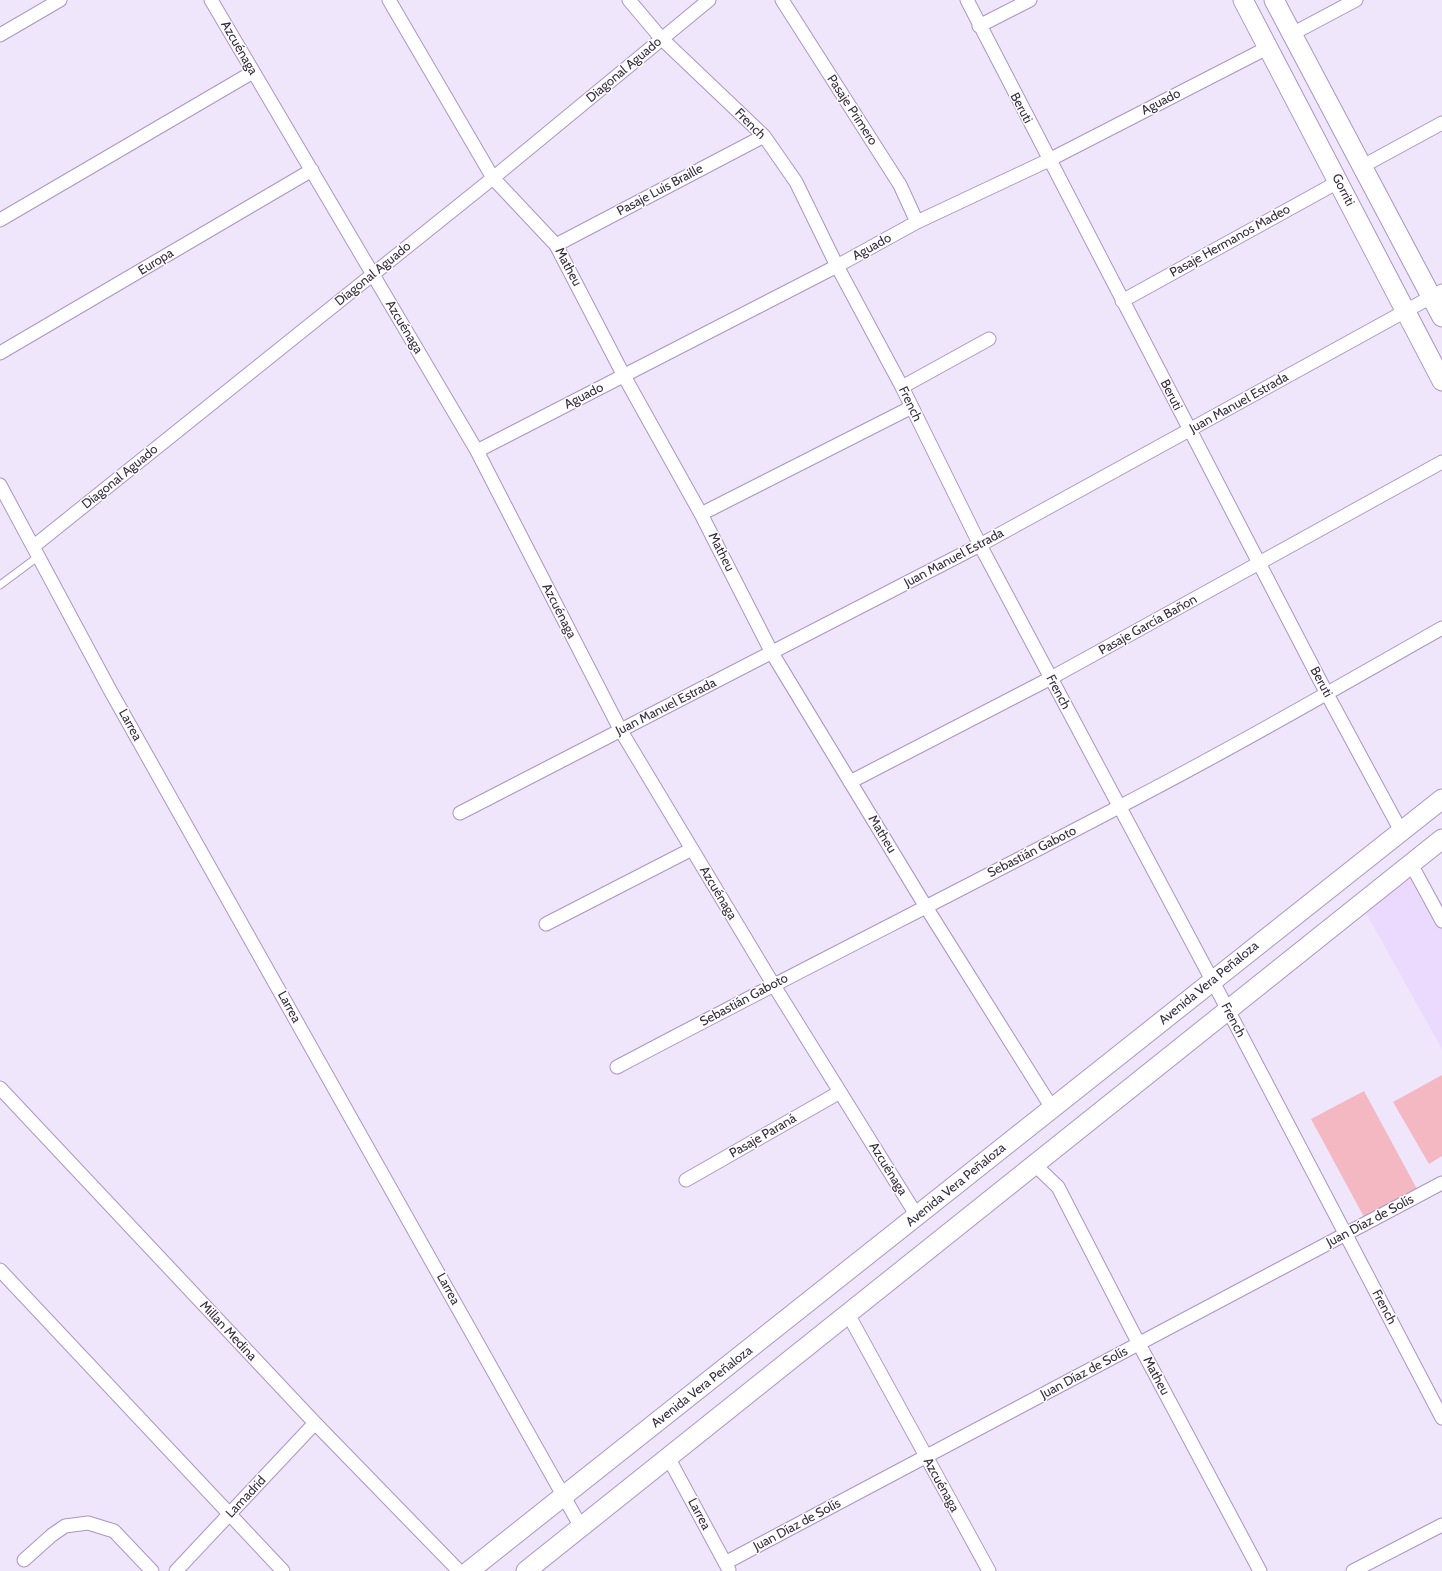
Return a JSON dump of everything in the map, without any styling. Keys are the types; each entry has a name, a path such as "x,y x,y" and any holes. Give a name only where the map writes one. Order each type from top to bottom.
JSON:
{"main road":[{"name":"Gorriti","path":"1243,0 1442,380"},
{"path":"1274,0 1363,166 1437,294 1442,317"},
{"name":"Avenida Vera Peñaloza","path":"469,1571 1442,799"},
{"path":"526,1571 1442,839"}],"street":[{"path":"0,35 60,0"},
{"name":"Azcuénaga","path":"211,0 477,451 621,731 773,984 917,1216"},
{"name":"Matheu","path":"389,0 493,178 556,245 624,376 701,514 772,653 926,907 1052,1108"},
{"name":"French","path":"629,0 661,38 764,136 796,182 837,266 902,387 980,545 1211,981 1228,1010 1442,1418"},
{"name":"Diagonal Aguado","path":"36,551 372,274 493,178 661,38 709,0"},
{"name":"Pasaje Primero","path":"782,0 900,185 917,222"},
{"name":"Beruti","path":"967,0 1048,160 1326,694 1401,831"},
{"path":"979,26 1030,0"},
{"path":"1292,34 1356,0"},
{"name":"Aguado","path":"477,451 837,266 917,222 1048,160 1269,48"},
{"path":"0,220 253,72"},
{"path":"1363,166 1442,123"},
{"name":"Pasaje Luis Braille","path":"556,245 764,136"},
{"name":"Europa","path":"0,353 312,170"},
{"name":"Pasaje Hermanos Madeo","path":"1122,301 1338,182"},
{"name":"Juan Manuel Estrada","path":"460,813 980,545 1437,294"},
{"path":"902,387 989,339"},
{"path":"701,514 912,407"},
{"name":"Pasaje García Bañon","path":"850,782 1051,678 1442,462"},
{"name":"Larrea","path":"0,485 110,690 581,1527"},
{"name":"Sebastián Gaboto","path":"617,1067 773,984 1119,807 1326,694 1442,628"},
{"path":"546,924 692,850"},
{"path":"1411,864 1442,920"},
{"name":"Millan Medina","path":"0,1088 315,1423 459,1571"},
{"name":"Pasaje Paraná","path":"686,1180 840,1092"},
{"name":"Matheu","path":"1035,1164 1058,1187 1139,1344 1260,1571"},
{"name":"Juan Díaz de Solís","path":"727,1567 926,1457 1442,1183"},
{"path":"0,1270 283,1571"},
{"name":"Azcuénaga","path":"848,1314 989,1571"},
{"name":"Lamadrid","path":"176,1571 315,1423"},
{"name":"Larrea","path":"668,1457 727,1567"},
{"path":"24,1560 52,1535 65,1526 88,1523 114,1531 152,1571"},
{"path":"1353,1571 1442,1525"}],"lane":[{"path":"0,585 36,551"}],"shaded area":[{"path":"1411,864 1442,921 1442,1049 1361,904"},
{"path":"1442,1075 1442,1156 1429,1164 1393,1102"},
{"path":"1364,1091 1417,1189 1364,1217 1311,1119"}]}
